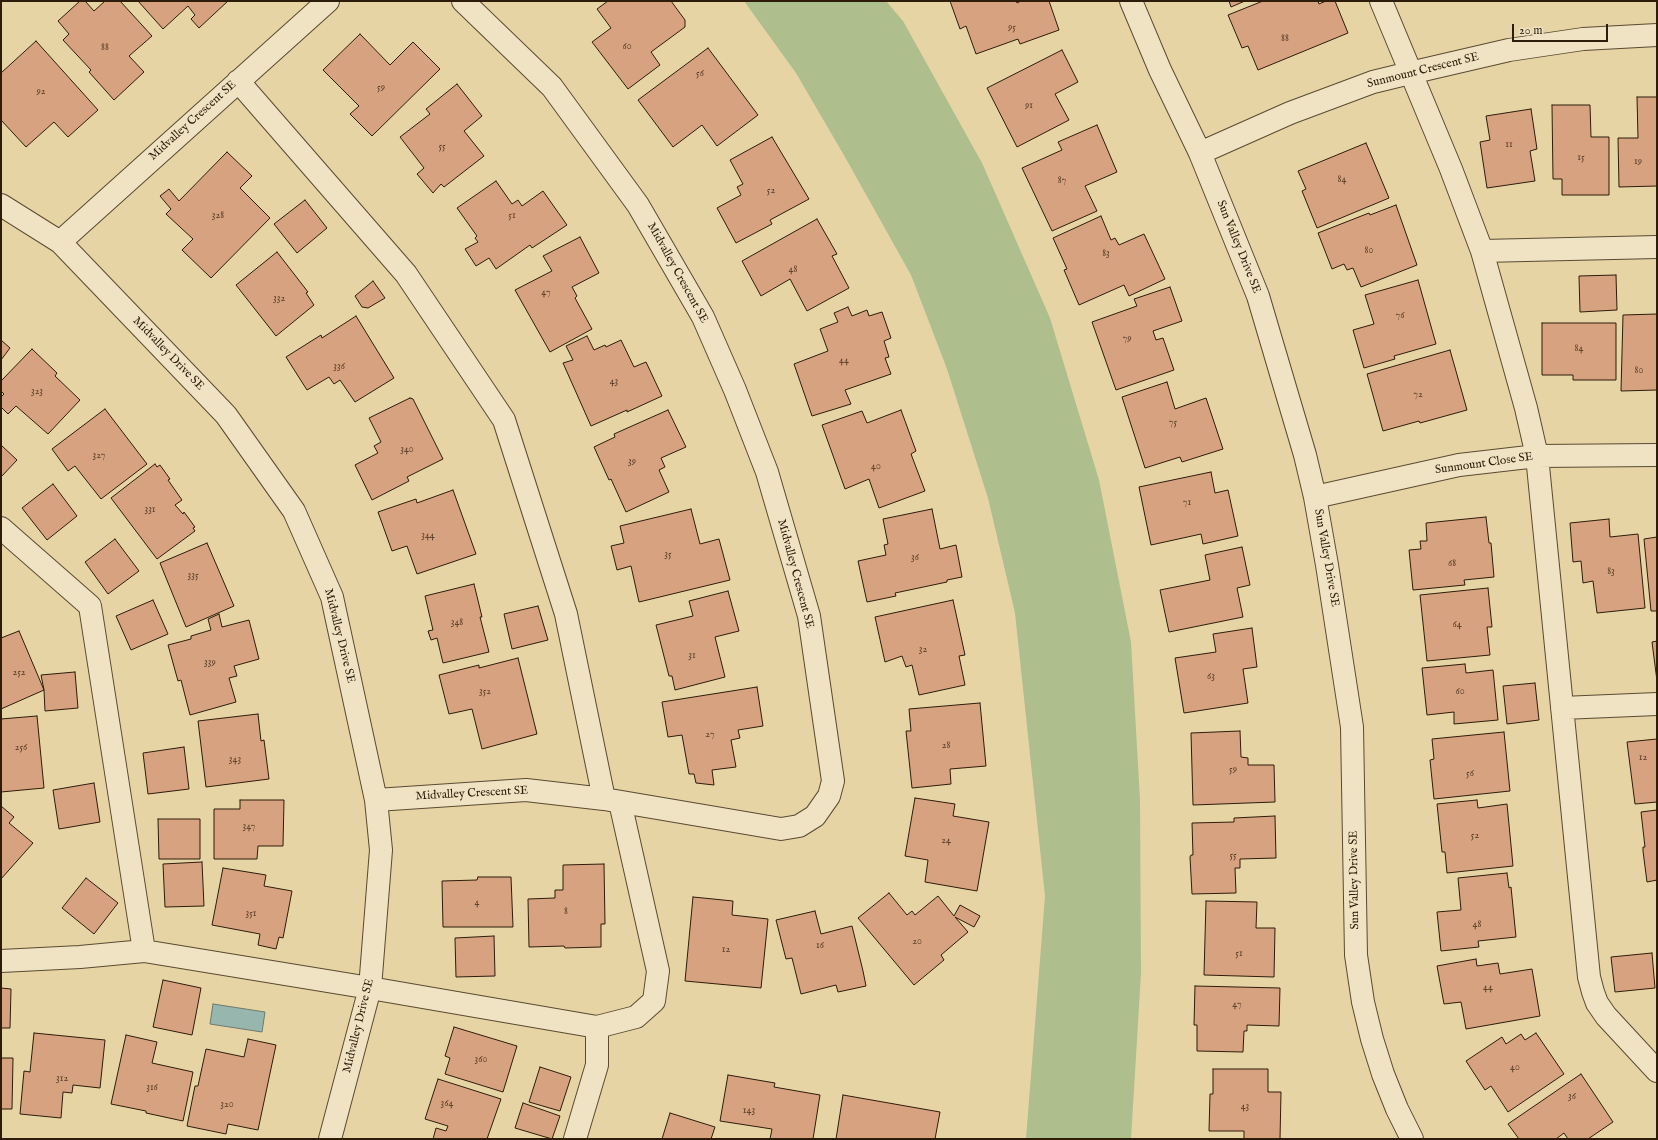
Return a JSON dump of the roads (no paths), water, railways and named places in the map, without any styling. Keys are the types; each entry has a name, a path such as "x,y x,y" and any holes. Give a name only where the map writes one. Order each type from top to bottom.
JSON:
{"street":[{"name":"Midvalley Crescent SE","path":"60,242 328,1"},
{"name":"Midvalley Crescent SE","path":"376,800 526,790 612,801 781,829 799,826 815,816 829,796 833,781 809,616 767,472 735,390 703,317 638,205 552,87 463,1"},
{"name":"Sun Valley Drive SE","path":"1132,1 1160,70 1200,153 1258,296 1305,455 1315,497 1338,628 1352,727 1356,955 1363,1002 1372,1039 1383,1074 1397,1109 1412,1139"},
{"path":"1381,1 1451,169 1482,251 1526,408 1537,456 1590,977 1593,992 1597,1003 1606,1016 1657,1071"},
{"name":"Sunmount Crescent SE","path":"1200,153 1290,113 1373,82 1410,72 1509,50 1583,39 1657,35"},
{"path":"1,961 80,957 144,951 597,1027 636,1017 654,1001 658,971 612,801 566,614 504,420 406,274 238,81"},
{"name":"Midvalley Drive SE","path":"1,205 60,242 226,415 294,511 332,597 376,800 381,850 370,988 330,1139"},
{"path":"1482,251 1657,247"},
{"name":"Sunmount Close SE","path":"1315,497 1459,465 1537,456 1657,455"},
{"path":"1,528 90,606 144,951"},
{"path":"1562,708 1657,704"},
{"path":"575,1139 597,1066 597,1027"}],"water":[{"path":"213,1004 265,1012 262,1032 210,1024"}]}
